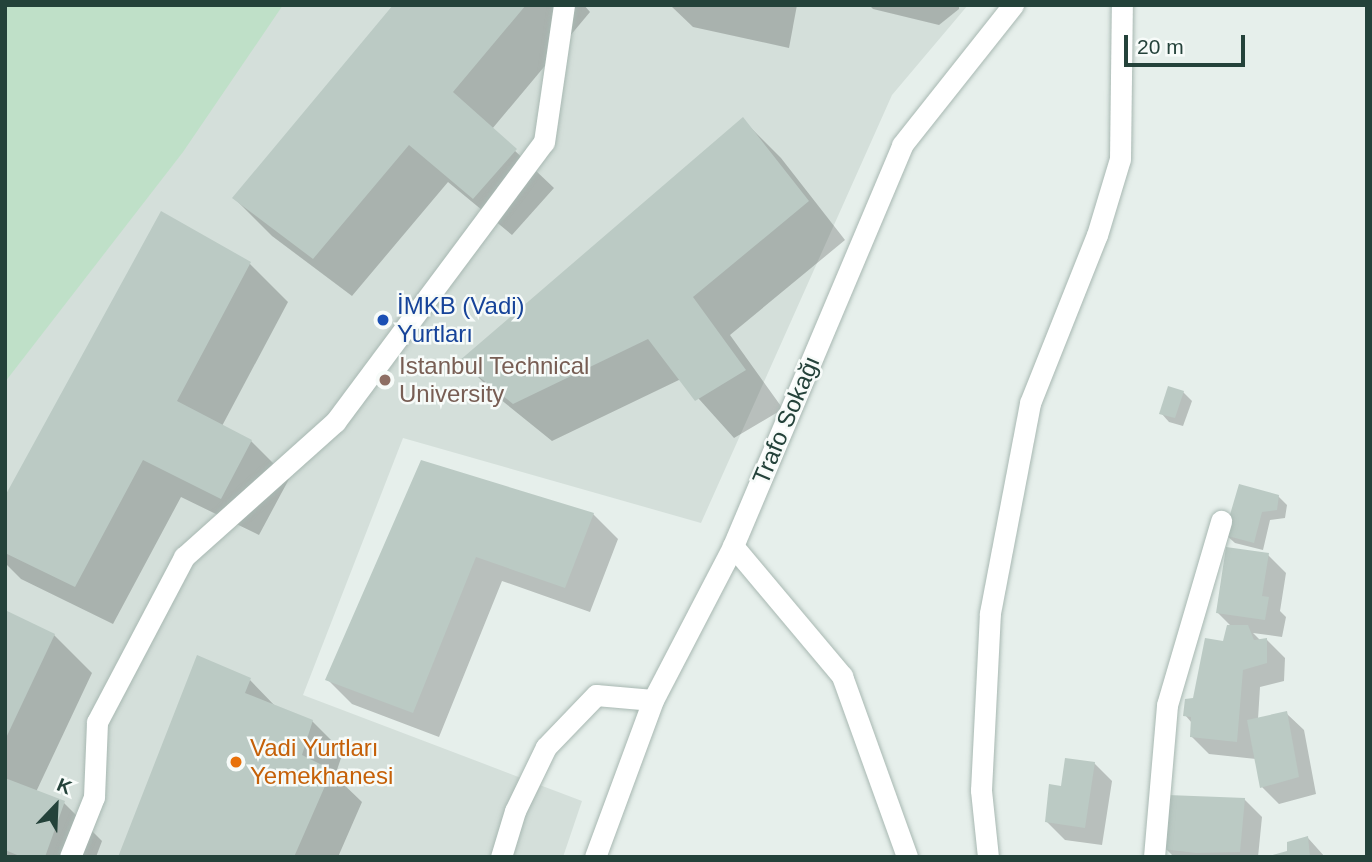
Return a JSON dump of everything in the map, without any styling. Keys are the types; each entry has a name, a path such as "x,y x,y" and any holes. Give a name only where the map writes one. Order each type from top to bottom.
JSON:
{"street":[{"path":"70,857 94,797 97,722 184,556 335,422 544,142 565,5"},
{"name":"Trafo Sokağı","path":"595,857 653,700 733,546 902,145 1013,5"},
{"path":"988,857 981,790 990,613 1030,403 1097,235 1120,159 1122,5"},
{"path":"1154,857 1167,705 1221,522"},
{"path":"733,546 842,676 907,857"},
{"path":"501,857 515,811 546,747 596,695 653,700"}],"shaded area":[{"name":"Istanbul Technical University","path":"5,5 968,5 892,95 701,523 403,438 303,695 582,801 563,857 5,857"}],"green space":[{"path":"5,5 283,5 183,152 5,382"}],"building":[{"path":"393,5 526,5 453,92 517,149 473,199 409,145 313,259 232,198"},
{"path":"743,117 809,201 693,297 746,370 695,401 648,339 513,404 459,361"},
{"path":"161,211 251,262 177,401 252,440 221,499 143,460 75,587 5,553 5,496"},
{"path":"1168,386 1184,391 1175,418 1159,414"},
{"path":"421,460 594,513 565,588 476,557 413,713 325,680"},
{"path":"1239,484 1279,495 1277,510 1262,512 1254,543 1224,535"},
{"path":"1226,547 1269,553 1262,596 1269,597 1265,620 1216,613"},
{"path":"5,610 55,634 5,740"},
{"path":"1227,625 1248,625 1254,640 1267,638 1267,663 1243,670 1237,742 1190,737 1191,717 1183,716 1185,699 1193,698 1205,638 1223,641"},
{"name":"Vadi Yurtları Yemekhanesi","path":"197,655 251,678 245,693 313,720 302,755 332,770 294,857 118,857"},
{"path":"1287,711 1299,777 1260,788 1247,720"},
{"path":"1065,758 1095,762 1085,828 1045,822 1049,784 1061,786"},
{"path":"5,778 65,801 45,857 22,857 5,850"},
{"path":"1168,795 1245,798 1240,852 1196,853 1163,849"},
{"path":"1308,836 1310,857 1265,857 1287,851 1287,842"}],"place":[{"name":"İMKB (Vadi) Yurtları","path":"383,320"},
{"name":"Istanbul Technical University","path":"385,380"},
{"name":"Vadi Yurtları Yemekhanesi","path":"236,762"}]}
